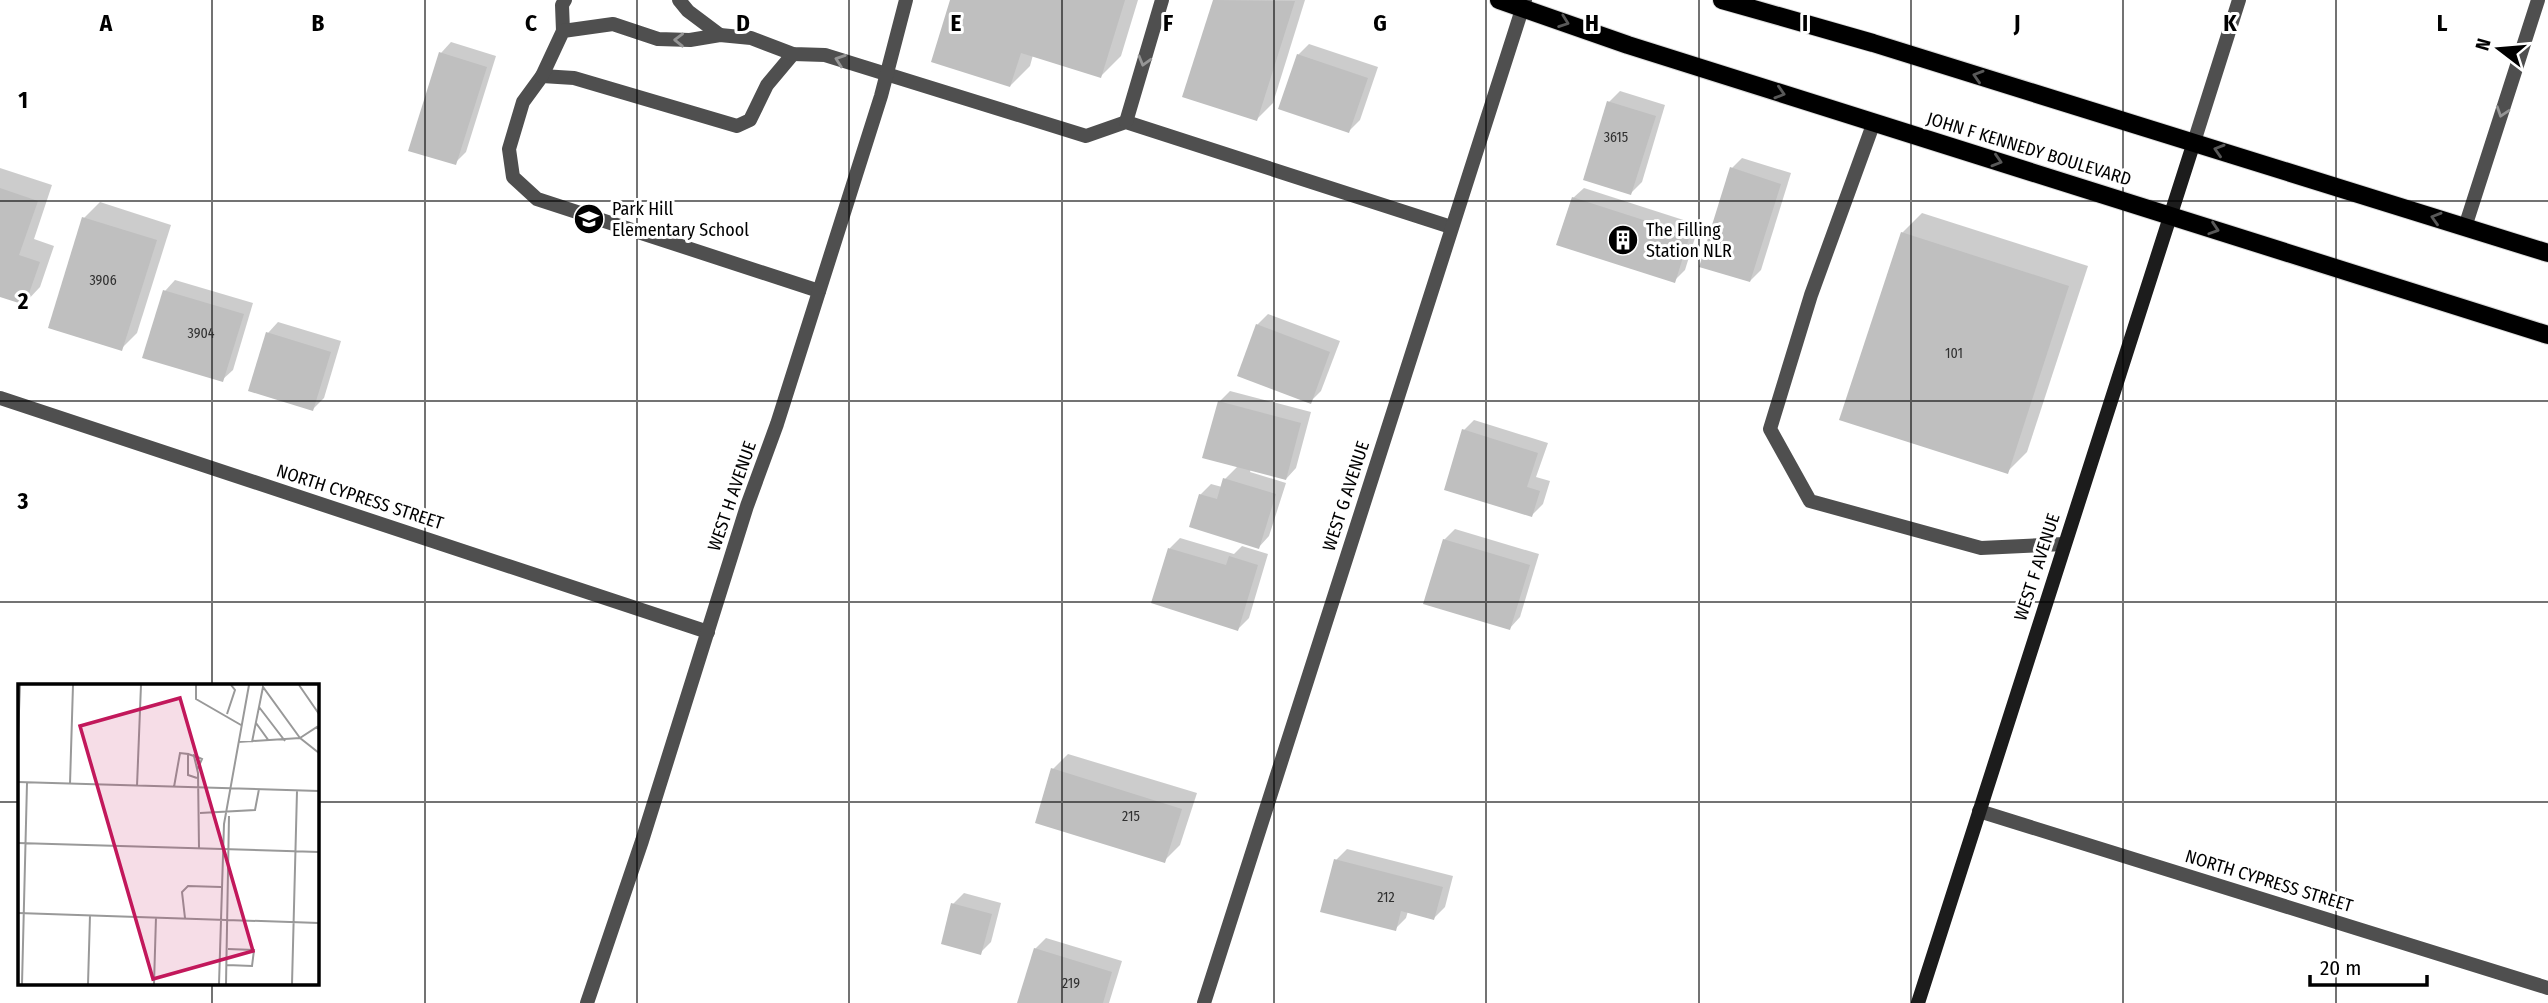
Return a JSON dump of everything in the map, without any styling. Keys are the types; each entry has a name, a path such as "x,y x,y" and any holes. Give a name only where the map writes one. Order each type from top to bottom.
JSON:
{"main road":[{"name":"JOHN F KENNEDY BOULEVARD","path":"1499,0 1524,4 1628,45 2548,335"},
{"path":"1722,0 1873,43 2548,253"}],"street":[{"path":"565,0 562,5 564,31 542,76 523,102 509,149 513,177 537,199 819,290"},
{"path":"679,0 688,11 720,35"},
{"name":"WEST H AVENUE","path":"587,1003 819,290 886,75 906,0"},
{"path":"1126,122 1161,0"},
{"path":"2194,142 2239,0"},
{"path":"2465,227 2538,0"},
{"name":"WEST G AVENUE","path":"1204,1003 1524,4"},
{"path":"564,31 613,24 659,39 690,40 720,35 751,38 793,54 825,55 1086,136 1126,122 1451,227"},
{"path":"542,76 574,78 737,126 750,120 767,85 793,54"},
{"path":"1874,122 1811,295 1770,429 1810,501 1981,548 2064,544"},
{"name":"WEST F AVENUE","path":"1918,1003 2194,142"},
{"name":"NORTH CYPRESS STREET","path":"0,398 708,632"},
{"name":"NORTH CYPRESS STREET","path":"1979,811 2548,988"}],"building":[{"path":"950,0 1125,0 1101,78 1021,53 1010,87 931,62"},
{"path":"1213,0 1295,1 1257,121 1182,97"},
{"path":"439,52 487,67 456,165 408,151"},
{"path":"1297,54 1368,78 1349,133 1278,109"},
{"path":"1607,101 1656,116 1631,195 1583,180"},
{"path":"1730,167 1781,184 1750,282 1699,267"},
{"path":"0,188 38,201 19,255 40,262 25,305 0,297"},
{"name":"The Filling Station NLR","path":"1572,197 1690,235 1675,283 1556,245"},
{"path":"82,217 157,240 122,351 48,328"},
{"path":"1901,232 2069,286 2008,474 1839,420"},
{"path":"163,290 244,314 223,382 142,358"},
{"path":"1256,324 1330,352 1311,404 1237,376"},
{"path":"266,332 331,352 313,411 248,391"},
{"path":"1218,401 1301,423 1286,480 1202,458"},
{"path":"1462,429 1538,453 1527,487 1540,491 1532,517 1444,490"},
{"path":"1223,478 1276,494 1259,549 1189,527 1199,494 1217,499"},
{"path":"1443,539 1530,565 1510,630 1423,604"},
{"path":"1168,548 1226,565 1229,556 1258,565 1238,631 1151,603"},
{"path":"1051,768 1182,809 1165,863 1035,823"},
{"path":"1334,859 1443,887 1434,920 1401,911 1396,931 1320,912"},
{"path":"951,903 992,914 981,955 941,944"},
{"path":"1034,948 1112,972 1103,1003 1017,1003"}],"place":[{"name":"Park Hill Elementary School","path":"589,219"},
{"name":"The Filling Station NLR","path":"1623,240"}]}
